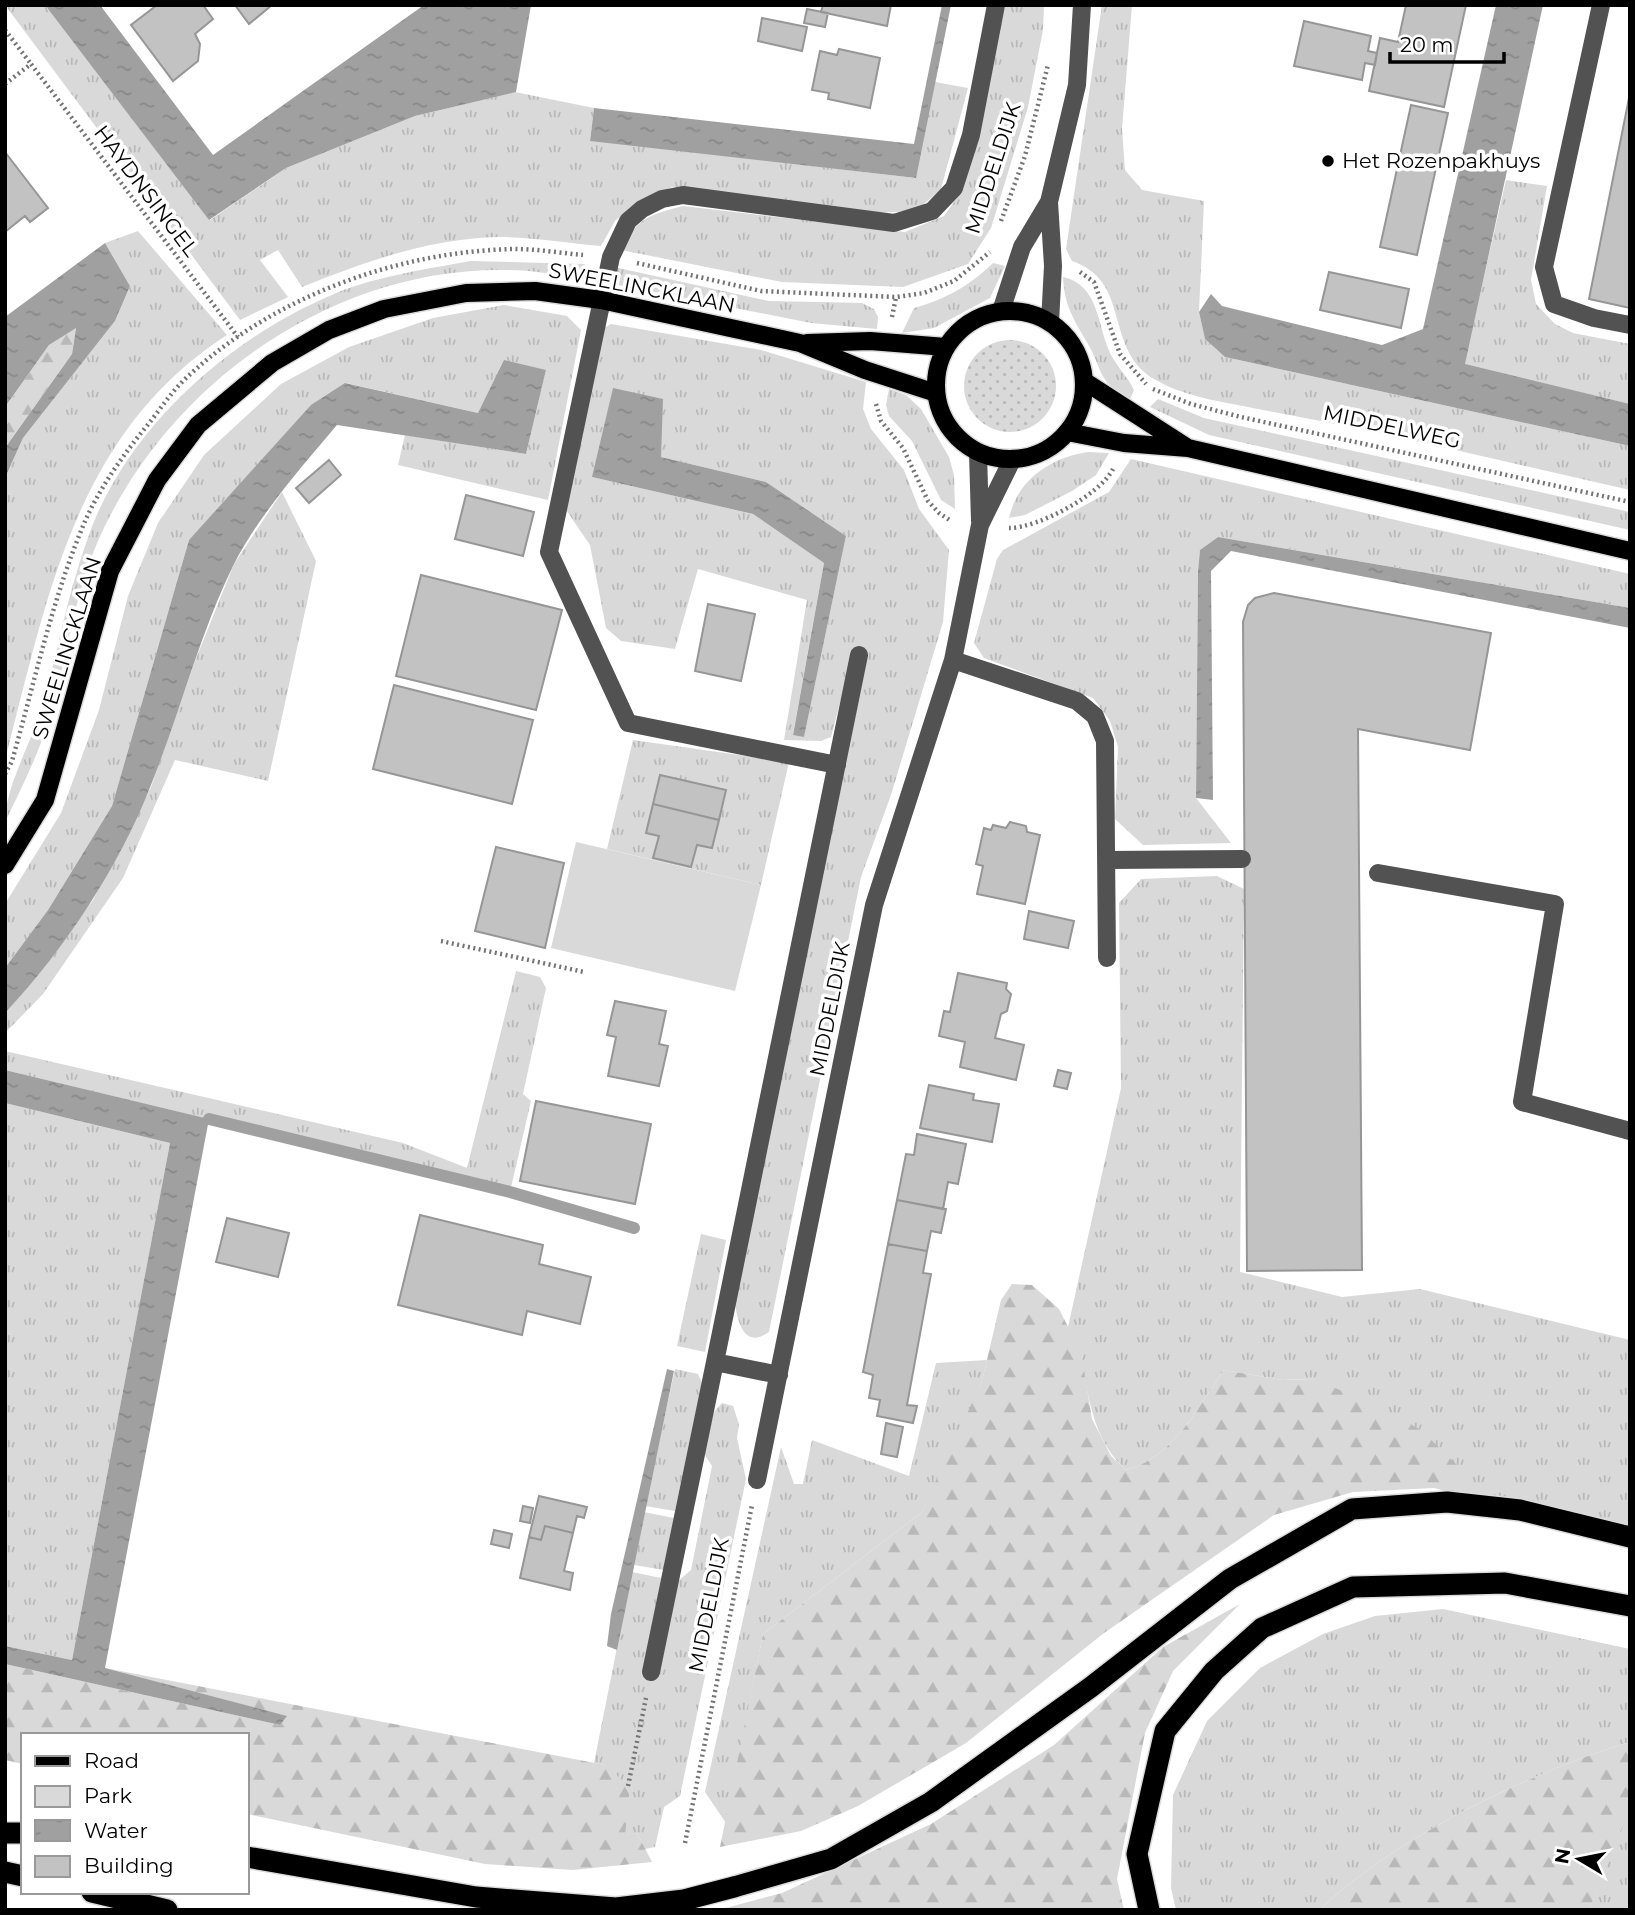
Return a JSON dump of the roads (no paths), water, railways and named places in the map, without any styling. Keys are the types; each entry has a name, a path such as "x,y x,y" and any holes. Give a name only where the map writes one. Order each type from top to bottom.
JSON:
{"highway":[{"path":"248,1857 475,1897 616,1908 684,1900 831,1859 931,1802 1091,1687 1230,1579 1352,1509 1459,1503 1520,1510 1630,1537"},
{"path":"1149,1910 1137,1854 1165,1731 1214,1671 1262,1628 1353,1587 1505,1583 1630,1606"},
{"path":"100,1894 167,1910"}],"main road":[{"name":"SWEELINCKLAAN","path":"5,865 45,800 110,571 157,480 198,425 272,363 329,330 384,309 466,293 535,291 601,300 800,343 936,393"},
{"path":"1001,311 1026,312 1050,322 1074,348 1084,381 1080,408 1067,432 1038,454 1012,460 978,453 953,433 941,414 936,393 937,369 946,347 969,323 1001,311"},
{"name":"SWEELINCKLAAN","path":"800,343 887,342 946,347"},
{"path":"1084,381 1188,448"},
{"path":"1067,432 1124,443 1188,448 1630,551"}],"street":[{"name":"MIDDELDIJK","path":"601,300 611,257 628,221 642,209 662,199 683,195 894,223 932,211 954,188 967,149 996,5"},
{"path":"1050,322 1052,266 1049,202 1077,85 1082,5"},
{"path":"1601,5 1544,267 1554,304 1594,318 1630,325"},
{"path":"1001,311 1022,247 1049,202"},
{"path":"601,300 549,552 628,723 837,765"},
{"name":"MIDDELDIJK","path":"757,1480 874,905 953,660 980,525 978,453"},
{"name":"MIDDELDIJK","path":"980,525 1012,460"},
{"name":"MIDDELDIJK","path":"652,1672 859,655"},
{"path":"953,660 1077,701 1095,716 1105,741 1107,957"},
{"path":"1107,860 1242,859"},
{"path":"1378,873 1555,904 1522,1102 1630,1131"},
{"path":"715,1362 779,1375"}],"water":[{"path":"45,5 100,5 213,155 424,5 531,5 516,92 415,116 286,168 209,220"},
{"path":"942,5 951,5 916,178 590,141 594,108 914,144"},
{"path":"1496,5 1543,5 1465,364 1630,404 1630,446 1225,357 1205,339 1199,312 1211,294 1222,306 1382,345 1423,329"},
{"path":"105,243 130,286 115,321 23,438 5,478 5,448 72,354 76,328 49,345 5,407 5,317"},
{"path":"504,360 546,370 526,454 337,425 281,493 254,530 233,566 200,647 151,785 123,846 69,934 5,1013 5,968 48,910 112,806 189,540 311,405 345,383 478,413"},
{"path":"613,388 663,399 661,457 766,482 846,536 804,737 793,735 824,563 753,514 592,477"},
{"path":"1218,537 1630,608 1630,628 1231,551 1211,571 1213,800 1196,798 1198,571 1200,550"},
{"path":"5,1070 209,1119 105,1668 287,1716 280,1725 5,1664 5,1646 72,1660 170,1143 5,1103"},
{"path":"667,1369 674,1371 617,1650 607,1646 611,1614"}],"waterway":[{"path":"209,1119 510,1192 634,1228"}],"place":[{"name":"Het Rozenpakhuys","path":"1328,161"}]}
